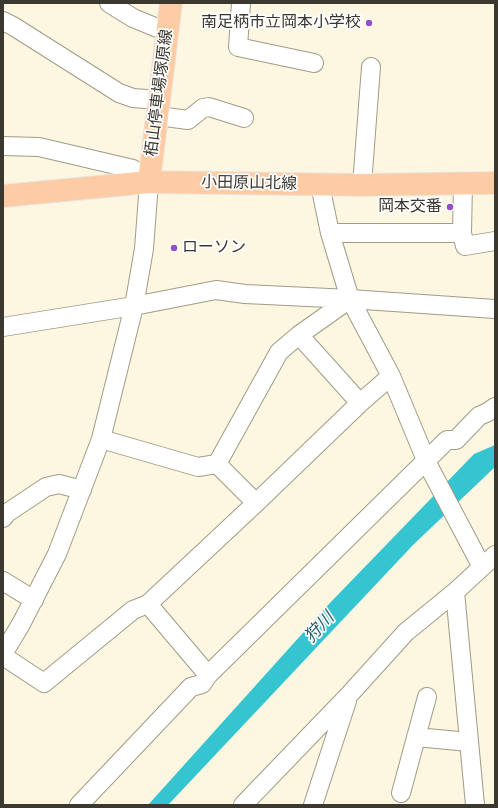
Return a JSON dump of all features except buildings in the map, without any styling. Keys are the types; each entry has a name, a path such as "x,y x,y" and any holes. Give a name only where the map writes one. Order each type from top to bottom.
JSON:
{"main road":[{"name":"栢山停車場塚原線","path":"149,182 171,3"},
{"name":"小田原山北線","path":"3,196 149,182 320,185 495,183"}],"street":[{"path":"109,3 132,18 167,32"},
{"path":"242,3 238,47 314,63"},
{"path":"3,22 13,26 119,92 188,120 203,108 209,107 244,118"},
{"path":"362,185 371,67"},
{"path":"3,146 39,147 133,169 149,182 144,249 134,306 100,439 57,554 34,600 3,655 44,684 132,610 148,604 360,403 391,376"},
{"path":"463,183 462,233 465,246 495,241"},
{"path":"243,805 348,696 406,632 455,592 485,561 427,463 391,376 350,299 330,233 320,185"},
{"path":"330,233 462,233"},
{"path":"3,327 134,306 216,290 244,294 350,299 495,309"},
{"path":"217,464 280,352 299,335 350,299"},
{"path":"299,335 360,403"},
{"path":"79,805 191,687 202,684 208,675 427,463 447,440 456,440 479,416 495,407"},
{"path":"100,439 198,467 217,464"},
{"path":"217,464 256,503"},
{"path":"4,511 46,487 60,484 82,490"},
{"path":"3,581 34,600"},
{"path":"455,592 475,805"},
{"path":"148,604 208,675"},
{"path":"313,805 348,696"},
{"path":"401,793 427,697"},
{"path":"416,737 469,742"}],"water":[{"name":"狩川","path":"495,445 495,467 414,544 168,805 148,805 328,605 474,454"}],"place":[{"name":"南足柄市立岡本小学校","path":"369,23"},
{"name":"岡本交番","path":"450,207"},
{"name":"ローソン","path":"174,248"}]}
